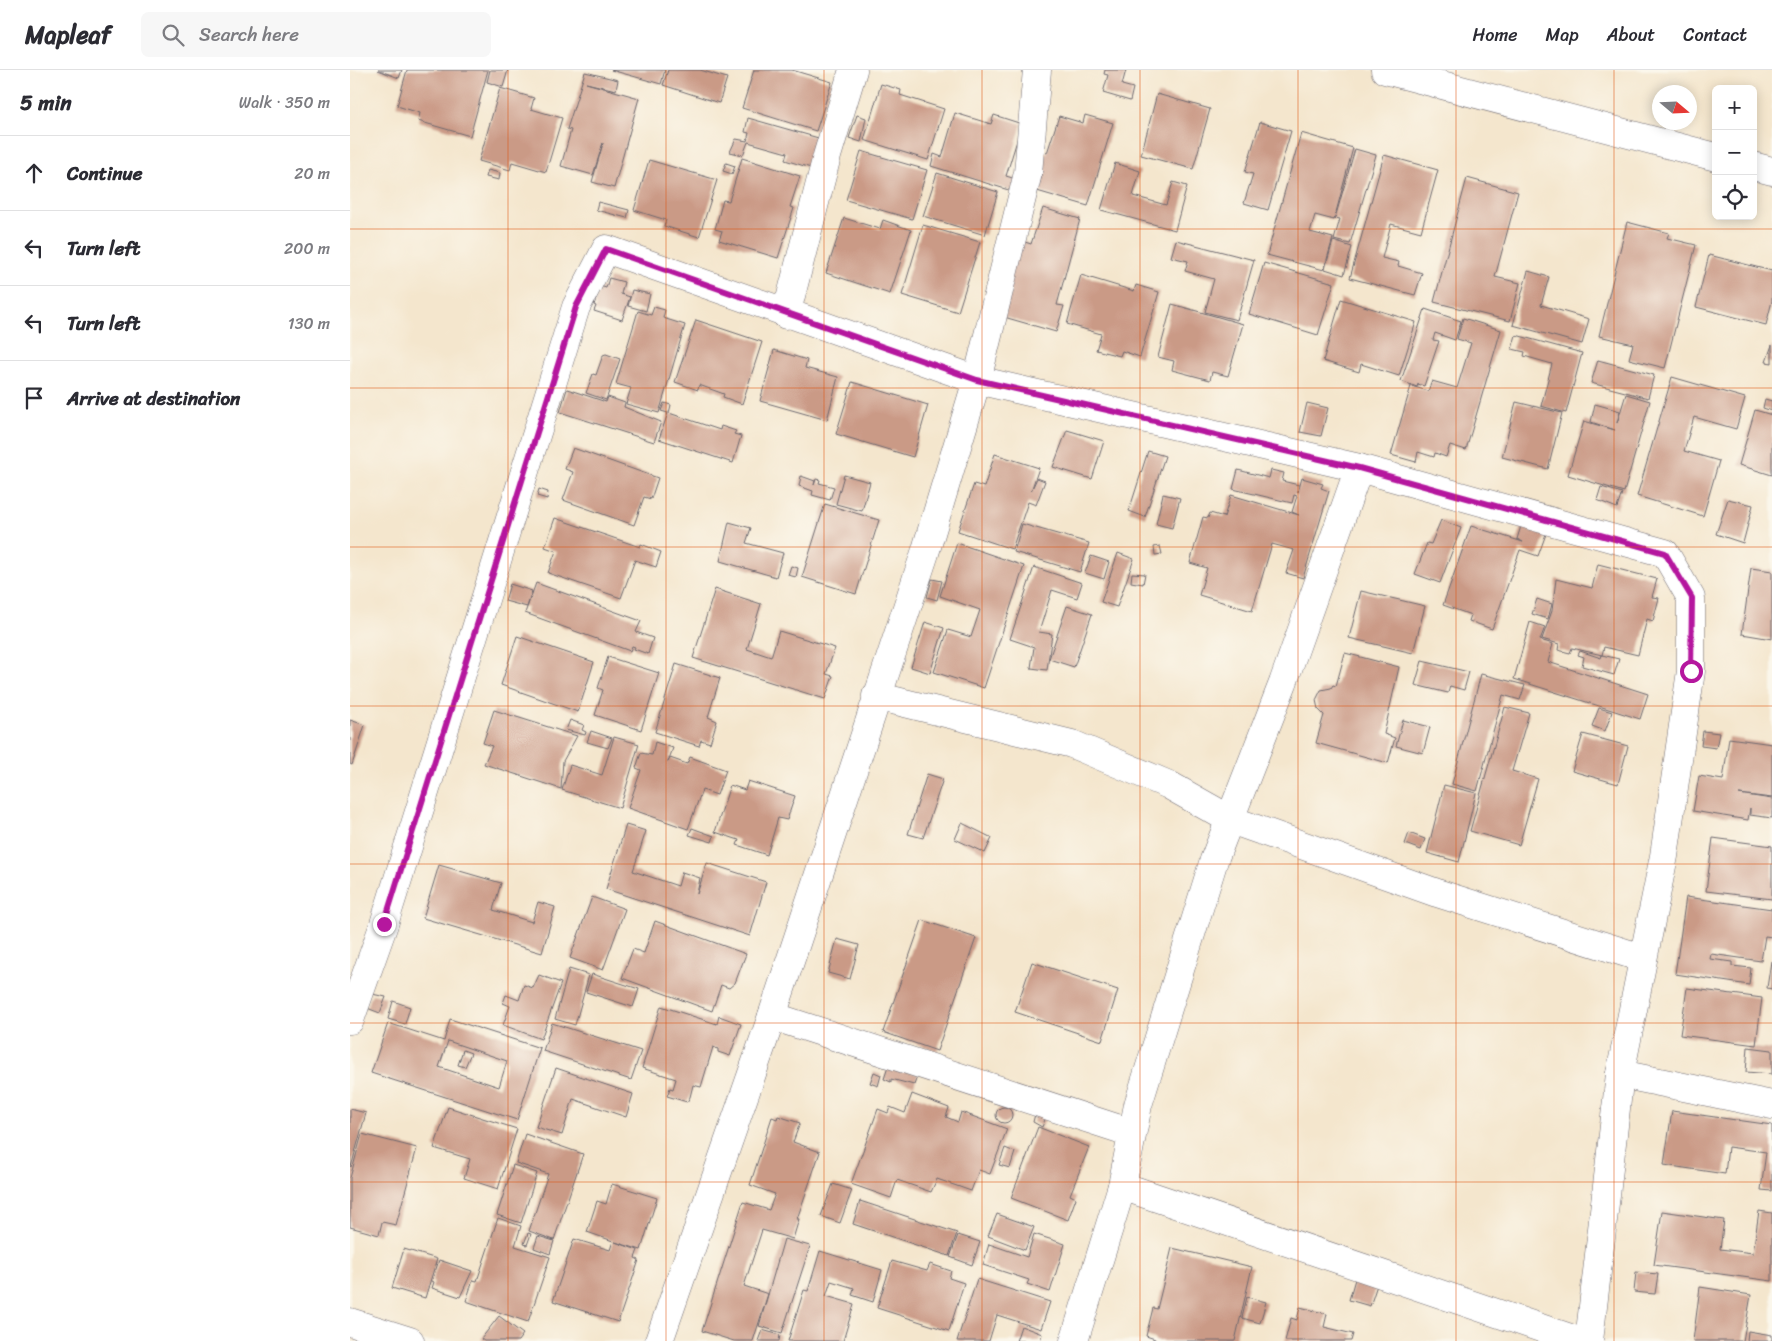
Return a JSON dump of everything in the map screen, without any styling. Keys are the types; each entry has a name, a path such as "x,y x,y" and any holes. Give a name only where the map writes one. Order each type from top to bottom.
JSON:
{"street":[{"path":"786,315 827,156 853,70"},
{"path":"659,1341 772,1016 876,696 925,553 977,380 1028,173 1036,70"},
{"path":"1385,70 1712,155"},
{"path":"1757,167 1772,171"},
{"path":"350,1020 387,914 576,307 606,249 786,315 977,380 1359,468 1665,553 1692,598 1691,671 1664,856 1620,1074 1590,1341"},
{"path":"1074,1341 1122,1186 1138,1105 1214,860 1283,683 1359,468"},
{"path":"876,696 1072,744 1169,785 1231,820 1437,893 1642,958"},
{"path":"772,1016 1132,1133"},
{"path":"1620,1074 1772,1106"},
{"path":"1122,1186 1579,1341"},
{"path":"350,1322 410,1341"}],"building":[{"path":"378,70 402,70 399,78"},
{"path":"407,70 488,70 470,136 418,121 420,113 397,106"},
{"path":"490,70 508,70 503,87 487,82"},
{"path":"611,70 665,70 661,84"},
{"path":"668,70 700,70 727,78 719,103 663,85"},
{"path":"754,70 792,70 832,82 816,131 742,108"},
{"path":"1105,70 1126,70 1122,85 1133,88 1130,101 1103,93 1108,75 1104,74"},
{"path":"585,72 618,80 616,90 586,83 639,98 614,188 592,182 603,143 593,175 561,166 571,130 567,129"},
{"path":"881,84 901,90 900,95 944,109 928,160 864,140"},
{"path":"500,88 534,98 531,109 562,118 546,172 512,162 510,170 479,161"},
{"path":"1157,94 1210,109 1193,169 1141,155"},
{"path":"955,113 991,124 994,115 1022,124 1006,176 1019,180 1015,192 931,166 934,154 942,157"},
{"path":"857,115 866,118 861,142 849,138"},
{"path":"1085,115 1113,123 1088,206 1037,191 1043,172 1035,170 1041,151 1047,153 1059,116 1083,123"},
{"path":"748,118 822,139 814,169 785,160 787,153 748,142 743,155 730,152 736,139 747,141 749,133 745,132"},
{"path":"1260,122 1291,131 1268,210 1244,203 1253,174 1245,172"},
{"path":"1301,133 1353,148 1334,220 1315,215 1310,232 1333,238 1324,270 1267,255"},
{"path":"1355,149 1376,155 1350,244 1334,240 1340,219 1335,218"},
{"path":"861,151 927,170 912,219 846,200"},
{"path":"1384,155 1438,170 1421,232 1391,224 1382,258 1399,262 1398,266 1422,273 1415,295 1350,278"},
{"path":"742,158 800,176 790,207 794,208 778,258 719,240 722,231 715,229 723,200 729,201"},
{"path":"649,160 717,180 699,237 664,226 666,220 634,210"},
{"path":"726,163 735,166 732,174 723,171"},
{"path":"1115,163 1140,171 1133,196 1166,205 1173,182 1187,186 1175,230 1101,210"},
{"path":"488,170 500,173 499,180 486,177"},
{"path":"937,173 998,192 985,235 923,216"},
{"path":"1467,178 1518,192 1495,277 1520,283 1510,321 1434,302"},
{"path":"598,202 629,210 627,218 596,210"},
{"path":"1043,208 1080,219 1057,305 1064,306 1056,332 997,315 1019,240 1031,244"},
{"path":"844,218 880,229 883,220 911,230 890,294 826,273"},
{"path":"1627,222 1669,233 1667,238 1696,245 1665,368 1629,359 1633,344 1599,336"},
{"path":"923,225 980,242 958,312 902,295"},
{"path":"1176,240 1254,260 1237,320 1205,312 1214,279 1185,271 1188,261 1171,257"},
{"path":"1333,241 1352,247 1344,275 1325,269"},
{"path":"1709,255 1772,271 1772,301 1766,325 1696,307"},
{"path":"1264,263 1334,283 1318,335 1249,314"},
{"path":"1528,271 1549,277 1541,305 1589,319 1582,344 1513,325"},
{"path":"1081,275 1134,291 1136,285 1159,292 1140,357 1122,351 1120,356 1096,350 1101,334 1067,324"},
{"path":"609,278 624,282 621,294 630,297 622,320 594,311 600,286 606,288"},
{"path":"632,290 650,294 646,311 628,306"},
{"path":"1341,299 1416,322 1399,376 1361,364 1359,372 1323,361"},
{"path":"1172,304 1243,324 1228,376 1212,372 1210,380 1172,370 1174,361 1158,357"},
{"path":"654,307 665,310 663,318 685,325 659,413 626,404 631,388 616,384 638,311 651,315"},
{"path":"1425,309 1461,321 1455,340 1435,333 1433,340 1439,341 1424,386 1418,384 1417,387 1401,381"},
{"path":"1463,318 1501,330 1466,450 1450,445 1446,457 1435,453 1434,457 1418,452 1416,462 1391,455 1411,386 1428,391 1432,381 1457,388 1471,343 1457,339"},
{"path":"696,320 762,342 742,404 723,397 724,394 699,385 698,390 675,382"},
{"path":"1516,335 1582,353 1566,413 1541,406 1552,364 1524,356 1525,352 1512,349"},
{"path":"1772,345 1772,363 1766,362"},
{"path":"774,350 807,360 805,368 838,377 827,420 760,401"},
{"path":"606,354 620,359 606,400 586,393 593,374 596,375 603,355"},
{"path":"1598,360 1654,375 1648,398 1591,383"},
{"path":"1672,377 1745,398 1736,429 1694,417 1684,451 1719,461 1703,516 1637,496"},
{"path":"852,382 928,405 913,457 836,434"},
{"path":"567,389 606,402 608,397 625,403 624,407 661,422 654,442 560,412"},
{"path":"1626,394 1650,401 1624,492 1568,475 1584,421 1615,430 1591,422 1595,404 1620,411 1617,423"},
{"path":"1765,399 1772,401 1772,411 1763,408"},
{"path":"1516,402 1562,413 1548,469 1502,457"},
{"path":"664,403 671,405 669,413 720,430 721,426 736,431 734,434 741,436 733,463 659,439 668,413 661,411"},
{"path":"1307,403 1328,408 1321,436 1300,432"},
{"path":"1755,410 1772,415 1772,475 1739,465"},
{"path":"1067,430 1104,441 1092,479 1053,467"},
{"path":"573,448 658,478 651,499 644,497 634,525 563,500 573,472 565,469"},
{"path":"1148,451 1165,456 1145,517 1129,511"},
{"path":"995,454 1039,468 1031,491 1037,478 1045,481 1036,505 1028,502 1012,549 958,531 974,484 984,487"},
{"path":"1238,470 1269,478 1271,470 1284,473 1282,481 1299,485 1298,492 1302,478 1323,484 1321,488 1329,491 1303,578 1286,573 1294,550 1272,544 1252,611 1199,595 1207,568 1190,563 1203,517 1208,518 1210,513 1224,517 1231,495 1299,515 1292,512 1297,496 1294,495 1292,503 1233,489"},
{"path":"844,475 870,482 862,511 836,504"},
{"path":"801,476 815,481 814,485 816,479 820,480 819,483 834,487 830,500 812,495 813,491 799,486"},
{"path":"1601,487 1622,493 1617,508 1597,500"},
{"path":"539,489 548,492 547,499 537,496"},
{"path":"1163,494 1180,498 1172,528 1156,524"},
{"path":"1728,499 1753,505 1743,543 1716,534"},
{"path":"825,504 879,520 856,594 802,577"},
{"path":"555,518 640,547 641,544 661,552 656,567 635,560 621,598 548,573 556,551 545,547"},
{"path":"1441,520 1461,528 1440,583 1415,574 1427,543 1431,544"},
{"path":"729,522 751,528 746,543 783,553 776,577 720,561"},
{"path":"1022,524 1089,543 1080,572 1014,552"},
{"path":"1471,526 1523,542 1517,539 1521,526 1546,534 1538,556 1520,550 1492,629 1469,621 1471,615 1443,605"},
{"path":"957,543 1024,566 984,688 934,672 948,630 971,637 980,610 940,596"},
{"path":"1160,546 1162,554 1155,555 1154,547"},
{"path":"1118,553 1134,559 1117,607 1101,602"},
{"path":"1091,556 1109,562 1104,579 1085,573"},
{"path":"1598,564 1657,579 1652,597 1659,598 1653,621 1647,619 1638,655 1604,647 1602,655 1572,648 1570,653 1558,650 1559,644 1542,639 1552,611 1556,579 1592,588"},
{"path":"791,566 798,568 796,577 788,575"},
{"path":"1034,567 1082,583 1077,598 1052,590 1039,632 1052,634 1047,670 1031,668 1034,647 1010,639"},
{"path":"1751,568 1772,571 1772,639 1742,634"},
{"path":"1132,573 1145,574 1143,584 1131,582"},
{"path":"932,579 942,581 937,600 927,597"},
{"path":"536,583 641,621 636,632 653,638 648,654 634,649 635,647 632,646 630,651 525,613"},
{"path":"510,584 532,591 527,607 505,601"},
{"path":"715,589 761,604 747,649 771,657 779,631 835,648 826,674 833,676 825,699 693,658"},
{"path":"1361,591 1425,606 1413,653 1349,638"},
{"path":"1537,599 1552,604 1548,619 1532,614"},
{"path":"1067,606 1092,614 1074,667 1049,659"},
{"path":"925,622 944,628 930,673 911,667"},
{"path":"1530,622 1545,627 1540,640 1553,644 1548,662 1648,694 1640,719 1514,679"},
{"path":"517,636 594,662 578,712 501,685"},
{"path":"1580,651 1601,658 1602,655 1619,659 1614,675 1582,666 1584,657 1578,655"},
{"path":"1345,653 1399,667 1384,734 1395,738 1388,763 1316,743 1324,715 1318,709 1316,700 1321,690 1331,688 1333,685 1336,686"},
{"path":"608,657 659,673 641,730 595,715 603,690 598,688"},
{"path":"1422,661 1469,672 1464,690 1450,686 1448,693 1415,685"},
{"path":"676,664 720,678 708,717 717,721 710,743 701,740 699,746 655,732"},
{"path":"1481,674 1525,685 1520,700 1503,695 1477,791 1452,784"},
{"path":"1505,707 1529,713 1512,771 1538,779 1519,845 1470,831"},
{"path":"1599,708 1612,712 1605,731 1592,726"},
{"path":"494,710 577,736 563,761 561,789 484,764 492,746 483,743"},
{"path":"350,720 365,725 352,765 350,764"},
{"path":"570,720 584,725 582,730 586,732 585,735 566,730"},
{"path":"1403,720 1430,727 1423,753 1396,746"},
{"path":"591,731 612,738 608,748 587,742"},
{"path":"1703,731 1719,733 1716,748 1701,746"},
{"path":"1583,734 1628,746 1618,784 1572,771"},
{"path":"614,737 639,744 620,808 562,790 570,765 602,775"},
{"path":"1729,738 1772,744 1772,798 1739,794 1772,799 1772,818 1750,815 1750,808 1748,820 1693,811 1699,776 1723,780"},
{"path":"655,742 673,748 668,762 670,758 687,764 690,757 726,770 717,795 702,790 688,829 628,808 641,770 636,768 641,753 652,755"},
{"path":"927,774 943,779 923,838 908,834"},
{"path":"748,781 795,796 787,820 778,818 767,855 737,845 739,840 715,832 730,785 745,790"},
{"path":"1444,785 1476,793 1459,862 1427,853"},
{"path":"962,823 992,838 985,853 955,839"},
{"path":"626,825 646,831 633,871 678,886 682,872 700,878 697,894 707,863 766,882 750,936 606,889"},
{"path":"692,828 714,836 712,842 689,835"},
{"path":"1409,833 1425,839 1421,850 1405,844"},
{"path":"1713,838 1772,846 1772,899 1706,891"},
{"path":"439,865 501,883 493,910 532,922 538,902 555,907 542,953 423,918"},
{"path":"592,897 625,909 603,970 570,958"},
{"path":"1686,897 1772,909 1772,937 1765,936 1761,961 1711,954 1710,959 1732,962 1732,966 1751,968 1749,985 1675,974"},
{"path":"922,920 976,938 937,1051 883,1032"},
{"path":"655,921 746,954 735,983 729,988 721,985 712,1011 622,978 633,949 644,953"},
{"path":"837,939 859,945 850,979 828,973"},
{"path":"1772,961 1772,989 1767,988"},
{"path":"1032,962 1118,990 1102,1041 1015,1012"},
{"path":"569,969 589,975 575,1025 555,1019"},
{"path":"592,974 639,989 633,1007 586,992"},
{"path":"539,975 561,983 541,1039 503,1025 510,1006 503,1003 506,995 519,1000 524,985 533,988"},
{"path":"1687,988 1762,998 1756,1045 1680,1035"},
{"path":"372,994 386,997 380,1013 367,1008"},
{"path":"393,1001 410,1007 405,1024 388,1019"},
{"path":"661,1006 717,1024 719,1016 741,1024 730,1056 718,1052 718,1049 713,1047 701,1087 693,1085 687,1102 667,1096 670,1088 673,1089 676,1079 642,1068"},
{"path":"450,1019 540,1048 517,1120 371,1073 388,1023 444,1041","holes":["448,1041 507,1061 499,1087 439,1067"]},
{"path":"552,1023 641,1051 631,1080 543,1051"},
{"path":"1748,1047 1772,1050 1772,1074 1746,1072"},
{"path":"463,1050 471,1053 465,1067 458,1065"},
{"path":"888,1067 918,1074 914,1085 891,1079 891,1082 884,1079"},
{"path":"556,1068 633,1094 626,1117 573,1099 562,1135 536,1127"},
{"path":"874,1072 881,1075 878,1086 870,1083"},
{"path":"912,1094 949,1108 946,1117 958,1122 961,1112 1007,1129 990,1174 979,1170 971,1191 937,1179 931,1192 897,1180 891,1198 851,1184 878,1109 888,1113 890,1107 905,1113"},
{"path":"448,1107 517,1129 498,1189 464,1178 470,1159 434,1148"},
{"path":"1001,1107 1007,1107 1012,1112 1010,1121 1001,1123 996,1118 996,1112"},
{"path":"350,1109 366,1113 351,1167 350,1166"},
{"path":"1672,1111 1772,1125 1772,1191 1761,1190 1766,1152 1728,1147 1725,1174 1664,1165"},
{"path":"1035,1114 1046,1117 1042,1127 1033,1122"},
{"path":"778,1116 800,1123 793,1142 820,1152 797,1219 799,1219 793,1239 762,1230 744,1286 768,1294 753,1341 734,1341 702,1331 743,1202 769,1210 775,1194 750,1185 772,1117 777,1119"},
{"path":"1038,1127 1089,1147 1070,1195 1076,1198 1068,1220 1011,1198"},
{"path":"362,1134 417,1148 396,1225 382,1222 379,1235 350,1227 350,1178"},
{"path":"525,1134 583,1154 554,1240 529,1231 548,1174 516,1163"},
{"path":"1005,1148 1015,1152 1010,1168 999,1165"},
{"path":"513,1165 537,1173 521,1223 497,1215"},
{"path":"612,1184 657,1198 641,1250 615,1242 638,1250 635,1258 639,1260 618,1322 553,1301 574,1239 610,1250 613,1241 587,1232 597,1201 606,1204"},
{"path":"833,1184 852,1190 840,1223 821,1216"},
{"path":"860,1201 957,1233 949,1256 853,1224"},
{"path":"1662,1211 1724,1220 1720,1249 1753,1253 1759,1211 1772,1213 1772,1281 1654,1265"},
{"path":"997,1214 1034,1227 1025,1250 988,1236"},
{"path":"498,1218 521,1226 515,1246 550,1257 528,1322 466,1301 473,1280 477,1281"},
{"path":"528,1233 531,1234 527,1245 524,1244"},
{"path":"1034,1234 1065,1244 1050,1292 1027,1284 1029,1280 983,1265 989,1244 1027,1257"},
{"path":"958,1235 980,1242 972,1265 950,1257"},
{"path":"538,1236 554,1241 550,1254 534,1248"},
{"path":"784,1239 810,1246 782,1333 759,1326"},
{"path":"1172,1248 1252,1267 1235,1341 1155,1341 1155,1339 1146,1336 1153,1308 1157,1309"},
{"path":"404,1249 437,1259 425,1298 392,1288"},
{"path":"820,1251 882,1270 873,1302 852,1295 854,1288 831,1281 826,1296 854,1304 843,1341 788,1341 804,1290 808,1291"},
{"path":"439,1260 472,1271 460,1297 432,1288 434,1282 432,1281"},
{"path":"892,1261 927,1271 930,1264 951,1271 949,1278 964,1283 949,1331 877,1308"},
{"path":"1357,1272 1379,1279 1370,1306 1349,1300"},
{"path":"1636,1272 1658,1274 1655,1294 1634,1292"},
{"path":"977,1279 1050,1302 1041,1329 997,1315 989,1341 957,1341"},
{"path":"1700,1287 1751,1295 1743,1341 1693,1341"},
{"path":"1247,1297 1266,1302 1260,1323 1242,1318"},
{"path":"1300,1307 1327,1314 1324,1327 1353,1334 1351,1341 1285,1341 1291,1318 1297,1320"},
{"path":"499,1316 523,1334 518,1341 484,1341 481,1339"},
{"path":"1021,1326 1042,1334 1040,1341 1016,1341"},
{"path":"762,1330 780,1335 779,1341 758,1341"},
{"path":"1748,1331 1772,1335 1772,1341 1747,1341"}],"route":[{"path":"384,924 559,369 576,307 606,249 786,315 977,380 1359,468 1665,553 1692,598 1691,671"}]}
